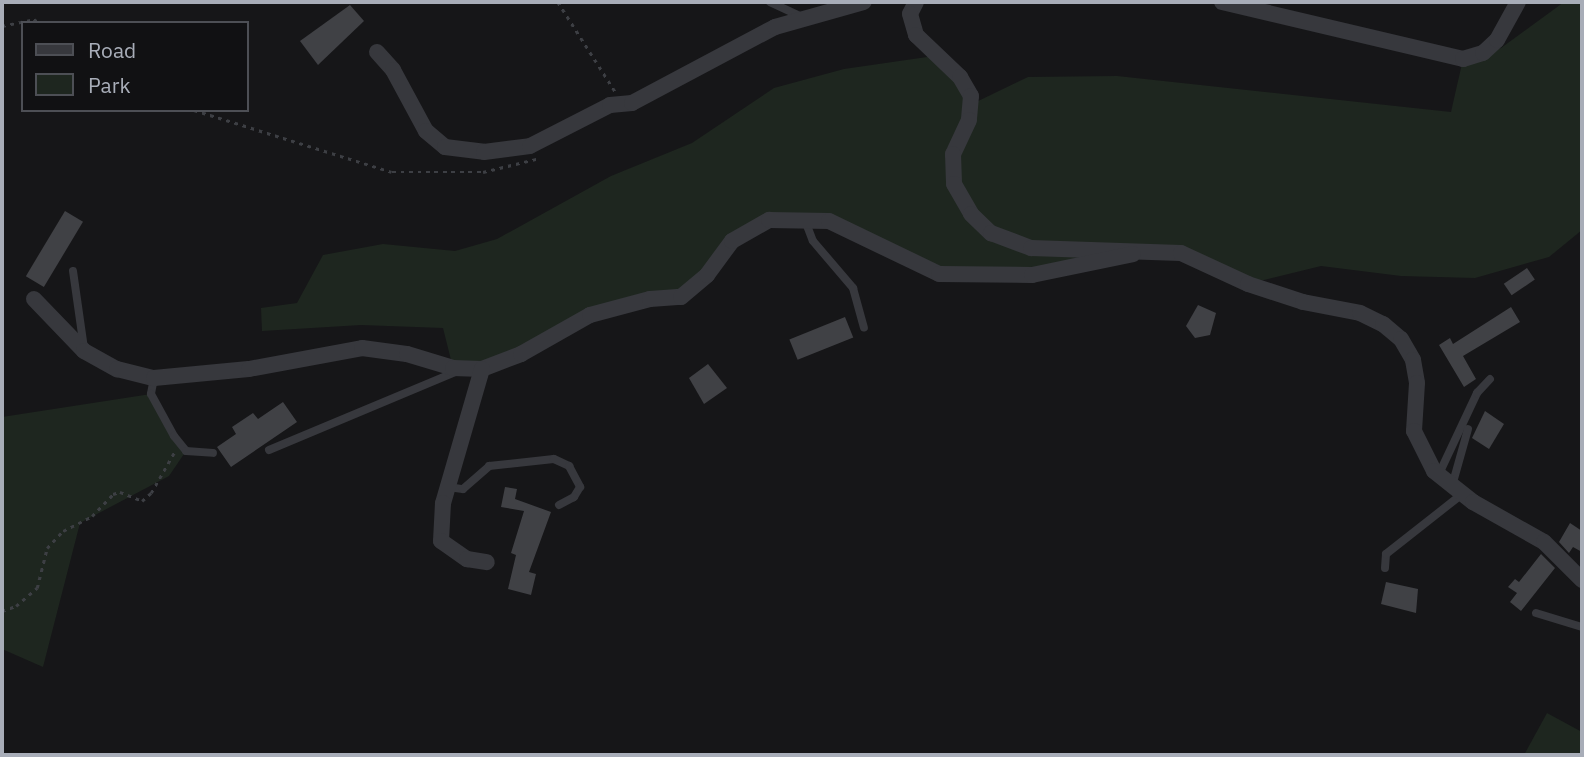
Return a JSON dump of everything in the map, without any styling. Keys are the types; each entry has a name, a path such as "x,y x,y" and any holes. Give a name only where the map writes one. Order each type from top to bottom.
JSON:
{"street":[{"path":"377,52 393,69 426,131 445,148 484,152 530,146 621,102 632,103 748,40 804,18 864,2"},
{"path":"916,2 910,14 916,35 960,77 971,96 969,120 956,142 953,166 954,184 971,214 1003,240 1031,248 1133,254 1181,253 1248,284 1303,302 1360,313 1383,324 1401,339 1413,360 1414,431 1438,476 1457,492 1544,542 1582,580"},
{"path":"1222,2 1463,60 1483,53 1497,40 1518,2"},
{"path":"34,299 84,351 117,369 154,378 249,369 362,348 464,368 482,369 522,354 590,315 650,299 681,297 707,275 732,242 769,220 806,223 829,221 939,274 1032,275 1133,254"},
{"path":"482,369 448,487 441,541 467,559 487,562"}],"lane":[{"path":"769,2 804,18"},
{"path":"806,223 813,241 853,288 864,328"},
{"path":"73,271 84,351"},
{"path":"269,450 464,368"},
{"path":"154,378 151,394 186,451 213,453"},
{"path":"1438,476 1477,393 1489,379"},
{"path":"1385,568 1386,554 1457,492 1468,429"},
{"path":"448,487 463,489 489,466 554,459 569,466 580,487 574,497 559,505"},
{"path":"1535,613 1582,627"}],"path":[{"path":"558,2 600,63 621,102"},
{"path":"2,26 21,22"},
{"path":"200,112 392,172 483,172 528,164 547,153"},
{"path":"2,611 16,606 37,588 47,548 63,531 92,516 113,494 142,501 151,494 180,442"}],"green space":[{"path":"1564,2 1582,2 1582,230 1549,257 1475,278 1401,276 1321,266 1248,284 1181,253 1035,274 939,274 829,221 769,220 732,241 681,297 621,307 521,354 453,368 443,328 361,325 262,331 261,308 297,303 323,255 383,244 455,251 497,239 611,176 692,143 774,88 844,69 934,56 972,104 1028,77 1117,76 1451,112 1463,59 1501,48"},
{"path":"151,394 186,451 169,476 80,523 43,667 2,649 2,417"},
{"path":"1547,713 1582,732 1582,755 1524,755"}],"building":[{"path":"350,5 364,21 318,65 300,41"},
{"path":"65,211 83,222 44,287 26,276"},
{"path":"1527,268 1535,280 1512,295 1504,284"},
{"path":"1198,305 1216,313 1210,335 1195,338 1186,326"},
{"path":"1511,307 1520,322 1463,356 1476,379 1464,387 1439,345 1450,338 1453,344"},
{"path":"845,317 853,337 798,360 789,339"},
{"path":"708,364 727,388 704,404 689,378"},
{"path":"283,402 297,422 231,467 217,447 236,434 232,427 253,413 258,419"},
{"path":"1485,411 1504,424 1489,449 1472,438"},
{"path":"505,487 517,489 515,499 551,512 529,572 536,574 531,595 508,589 516,555 511,553 524,511 501,507"},
{"path":"1570,523 1582,531 1582,552 1573,547 1569,553 1559,542"},
{"path":"1541,554 1555,568 1521,611 1510,602 1517,593 1508,587 1515,579 1519,582"},
{"path":"1386,582 1418,589 1416,613 1381,604"}]}
